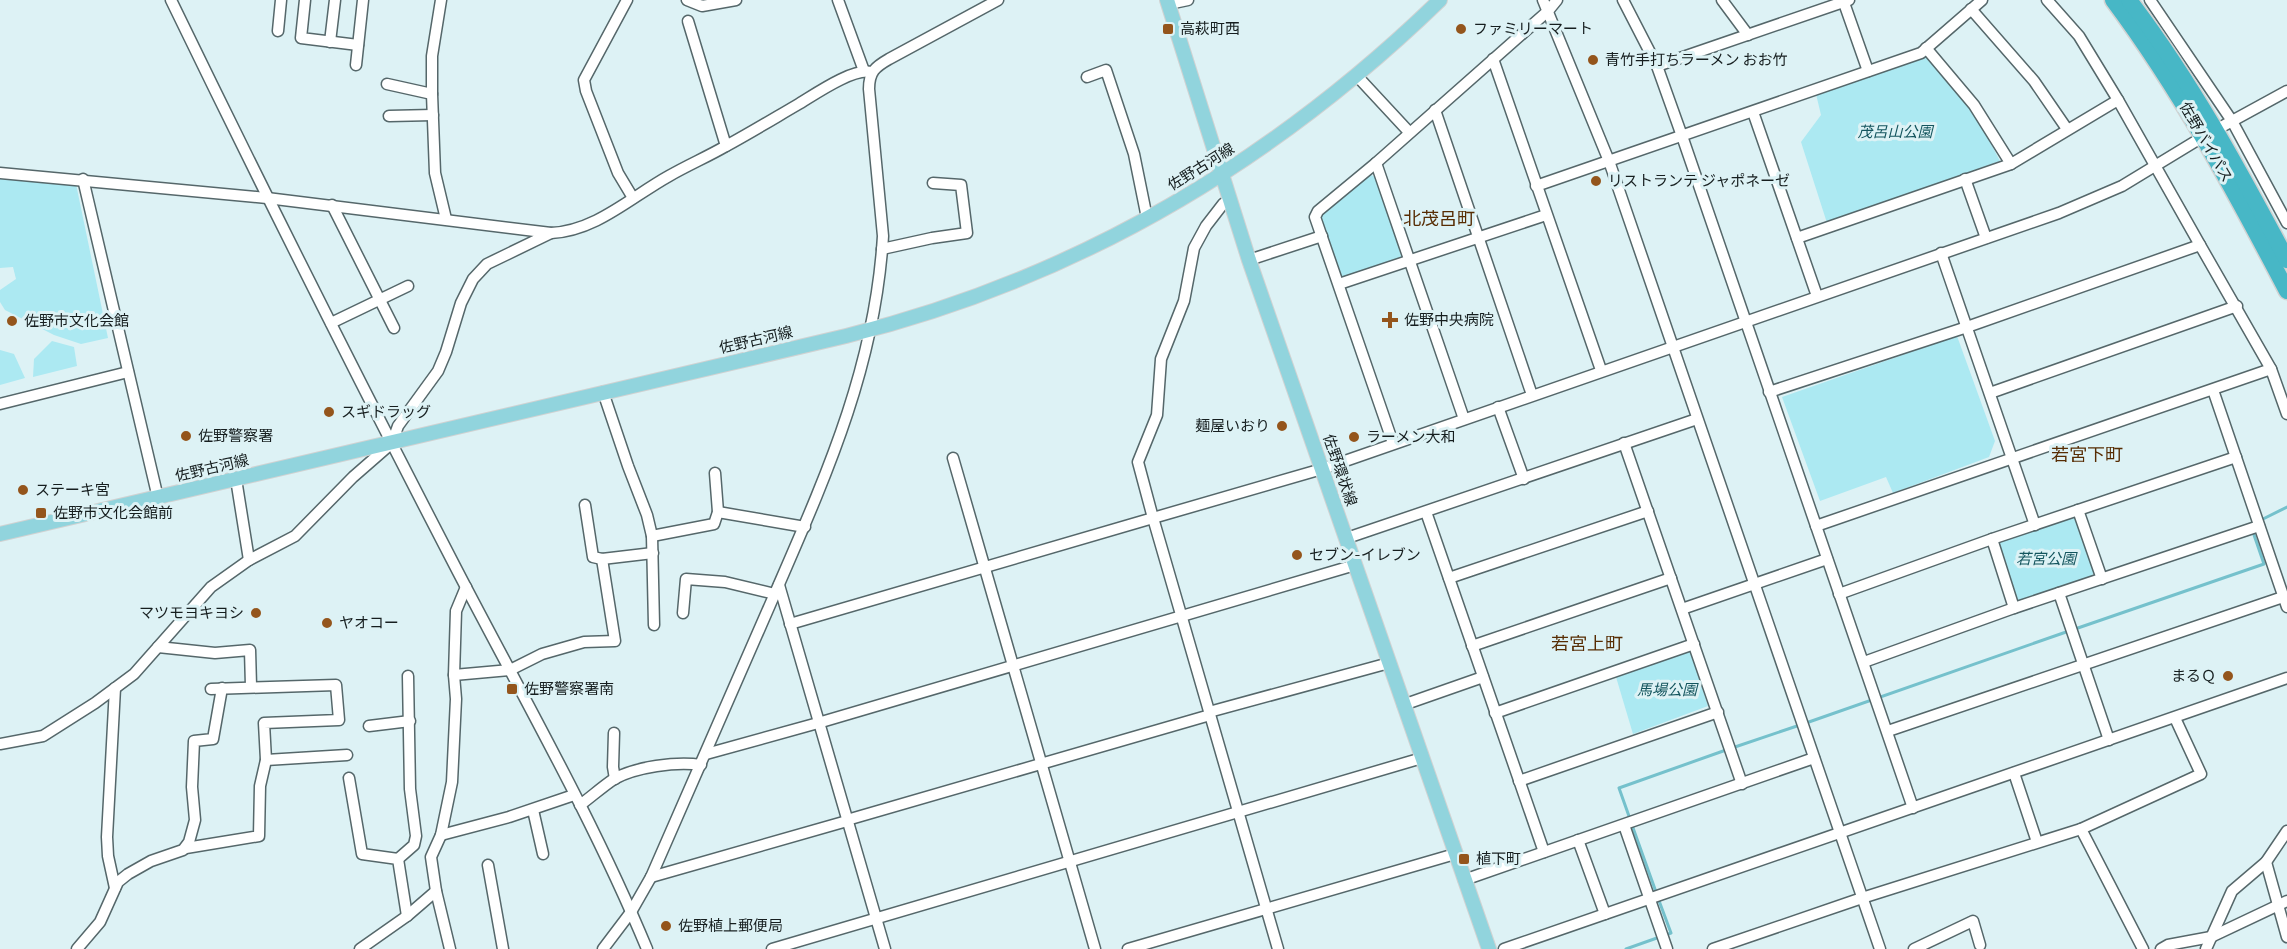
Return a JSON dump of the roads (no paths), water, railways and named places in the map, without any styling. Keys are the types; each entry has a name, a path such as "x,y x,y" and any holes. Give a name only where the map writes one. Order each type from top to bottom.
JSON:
{"highway":[{"name":"佐野バイパス","path":"2113,0 2192,116 2219,161 2287,291"},
{"name":"佐野バイパス","path":"2129,0 2189,87 2228,149 2287,260"}],"main road":[{"name":"佐野古河線","path":"0,534 871,329 996,289 1081,252 1148,218 1270,143 1357,76 1440,0"},
{"name":"佐野環状線","path":"1168,2 1249,260 1488,949"}],"street":[{"path":"171,0 267,198 580,805 647,949"},
{"path":"278,31 281,0"},
{"path":"305,0 301,38 358,45"},
{"path":"330,42 335,0"},
{"path":"356,65 363,0"},
{"path":"441,0 432,56 432,93 435,172 446,219"},
{"path":"627,0 584,80 586,92 618,173 633,198"},
{"path":"687,0 702,6 736,0"},
{"path":"603,949 631,912 651,877 805,528 849,413 871,329 883,236 868,71 838,0"},
{"path":"0,173 267,198 564,233 583,228 668,176 726,146 820,91 868,71 998,0"},
{"path":"1168,2 1188,0"},
{"path":"1543,0 1609,161 1880,949"},
{"path":"1393,443 1315,217 1318,211 1376,163 1548,11 1557,0"},
{"path":"1623,0 1657,66 1913,808"},
{"path":"1722,0 1748,35"},
{"path":"1536,186 1921,52 1982,0"},
{"path":"2047,0 2079,36 2118,100 2271,369 2287,414"},
{"path":"2150,0 2228,123 2287,223"},
{"path":"1657,66 1846,1 1868,71"},
{"path":"1971,9 2034,81 2067,129"},
{"path":"688,21 726,146"},
{"path":"1926,48 1974,105 2011,164"},
{"path":"1493,59 1601,370"},
{"path":"1087,77 1106,70 1134,154 1148,218"},
{"path":"1357,76 1409,132"},
{"path":"387,84 432,93"},
{"path":"2228,123 2287,91"},
{"path":"1797,238 2011,164 2118,100"},
{"path":"1435,110 1532,395"},
{"path":"1753,112 1817,296"},
{"path":"389,116 433,116"},
{"path":"790,624 1322,468 1941,254 2097,197 2196,141"},
{"path":"1376,163 1464,419"},
{"path":"83,179 159,498"},
{"path":"1965,179 1986,238"},
{"path":"882,249 967,233 961,185 933,183"},
{"path":"1229,200 1223,204 1206,226 1194,248 1184,301 1161,359 1157,415 1138,462 1278,949"},
{"path":"332,205 394,328"},
{"path":"1339,284 1546,215"},
{"path":"0,744 43,736 115,688 134,674 211,587 249,560 295,536 353,477 392,443 398,426 438,371 447,352 461,303 473,279 487,264 551,233"},
{"path":"1249,260 1322,236"},
{"path":"1769,392 1967,327 2200,245"},
{"path":"1941,254 2035,525"},
{"path":"331,323 408,286"},
{"path":"1990,393 2237,306"},
{"path":"1816,526 2271,369"},
{"path":"0,404 128,372"},
{"path":"1888,731 2083,664 2285,602 2213,390"},
{"path":"603,392 628,466 648,515 653,553 654,625"},
{"path":"1498,407 1524,479"},
{"path":"1347,538 1697,419"},
{"path":"1624,443 1743,784"},
{"path":"1839,594 1992,539 2236,457"},
{"path":"953,458 1095,949"},
{"path":"652,536 714,524 718,512 715,473"},
{"path":"236,479 249,560"},
{"path":"585,505 593,557 602,559 653,553"},
{"path":"2078,510 2102,579"},
{"path":"1449,579 1648,511"},
{"path":"718,512 805,528"},
{"path":"1426,512 1544,852"},
{"path":"1864,662 2014,608 2259,526"},
{"path":"1992,539 2014,608"},
{"path":"1682,609 1827,558"},
{"path":"454,675 510,670 542,654 584,642 615,641 602,559"},
{"path":"706,754 1355,565"},
{"path":"1472,646 1671,578"},
{"path":"683,613 686,579 777,590"},
{"path":"450,949 435,891 431,858 441,835 452,782 456,699 454,675 456,610 466,587"},
{"path":"777,590 790,624 885,949"},
{"path":"2059,593 2109,740"},
{"path":"1496,713 1694,644"},
{"path":"158,647 215,653 250,650 251,686"},
{"path":"651,877 1210,713 1389,663"},
{"path":"349,778 362,854 398,859 414,845 416,836 410,789 408,676"},
{"path":"1403,705 1483,677"},
{"path":"1504,949 2287,678"},
{"path":"77,949 100,922 118,882 137,868 186,848 259,836 260,786 266,760 264,723 339,720 336,685 251,686 216,689 213,739 194,741 192,787 195,820 186,848"},
{"path":"115,688 107,837 108,856 115,888"},
{"path":"1519,781 1718,712"},
{"path":"1713,949 1862,898 2081,829 2201,774 2175,718"},
{"path":"369,726 410,722"},
{"path":"614,733 615,778"},
{"path":"266,760 347,755"},
{"path":"772,949 1422,758"},
{"path":"1464,880 1814,758"},
{"path":"580,805 615,778 639,770 685,762 701,765"},
{"path":"2014,773 2037,842"},
{"path":"441,835 533,810 574,795"},
{"path":"533,810 543,854"},
{"path":"1624,825 1667,949"},
{"path":"2081,829 2143,949"},
{"path":"2206,949 2232,891 2266,862 2287,831"},
{"path":"1578,840 1605,914"},
{"path":"1128,949 1455,854"},
{"path":"398,859 407,916"},
{"path":"2266,862 2282,904 2287,937"},
{"path":"488,865 503,949"},
{"path":"360,949 407,916 435,891"},
{"path":"2161,949 2168,945 2211,937 2282,904"},
{"path":"1914,949 1973,921 1980,945"}],"waterway":[{"path":"2261,520 2287,507"},
{"path":"2075,629 2264,564 2253,532"},
{"path":"1806,723 2069,631"},
{"path":"1732,748 1800,725"},
{"path":"1630,819 1619,788 1726,750"},
{"path":"1632,825 1656,892"},
{"path":"1626,949 1671,933 1658,898"}],"place":[{"name":"高萩町西","path":"1168,29"},
{"name":"ファミリーマート","path":"1461,29"},
{"name":"青竹手打ちラーメン おお竹","path":"1593,60"},
{"name":"リストランテ ジャポネーゼ","path":"1596,181"},
{"name":"佐野中央病院","path":"1390,320"},
{"name":"佐野市文化会館","path":"12,321"},
{"name":"スギドラッグ","path":"329,412"},
{"name":"麺屋いおり","path":"1282,426"},
{"name":"佐野警察署","path":"186,436"},
{"name":"ラーメン大和","path":"1354,437"},
{"name":"ステーキ宮","path":"23,490"},
{"name":"佐野市文化会館前","path":"41,513"},
{"name":"セブン-イレブン","path":"1297,555"},
{"name":"マツモヨキヨシ","path":"256,613"},
{"name":"ヤオコー","path":"327,623"},
{"name":"まるＱ","path":"2228,676"},
{"name":"佐野警察署南","path":"512,689"},
{"name":"植下町","path":"1464,859"},
{"name":"佐野植上郵便局","path":"666,926"}],"district":[{"name":"北茂呂町","path":"1439,219"},
{"name":"若宮下町","path":"2087,455"},
{"name":"若宮上町","path":"1587,644"}],"park label":[{"name":"茂呂山公園","path":"1895,132"},
{"name":"若宮公園","path":"2046,559"},
{"name":"馬場公園","path":"1667,690"}]}
